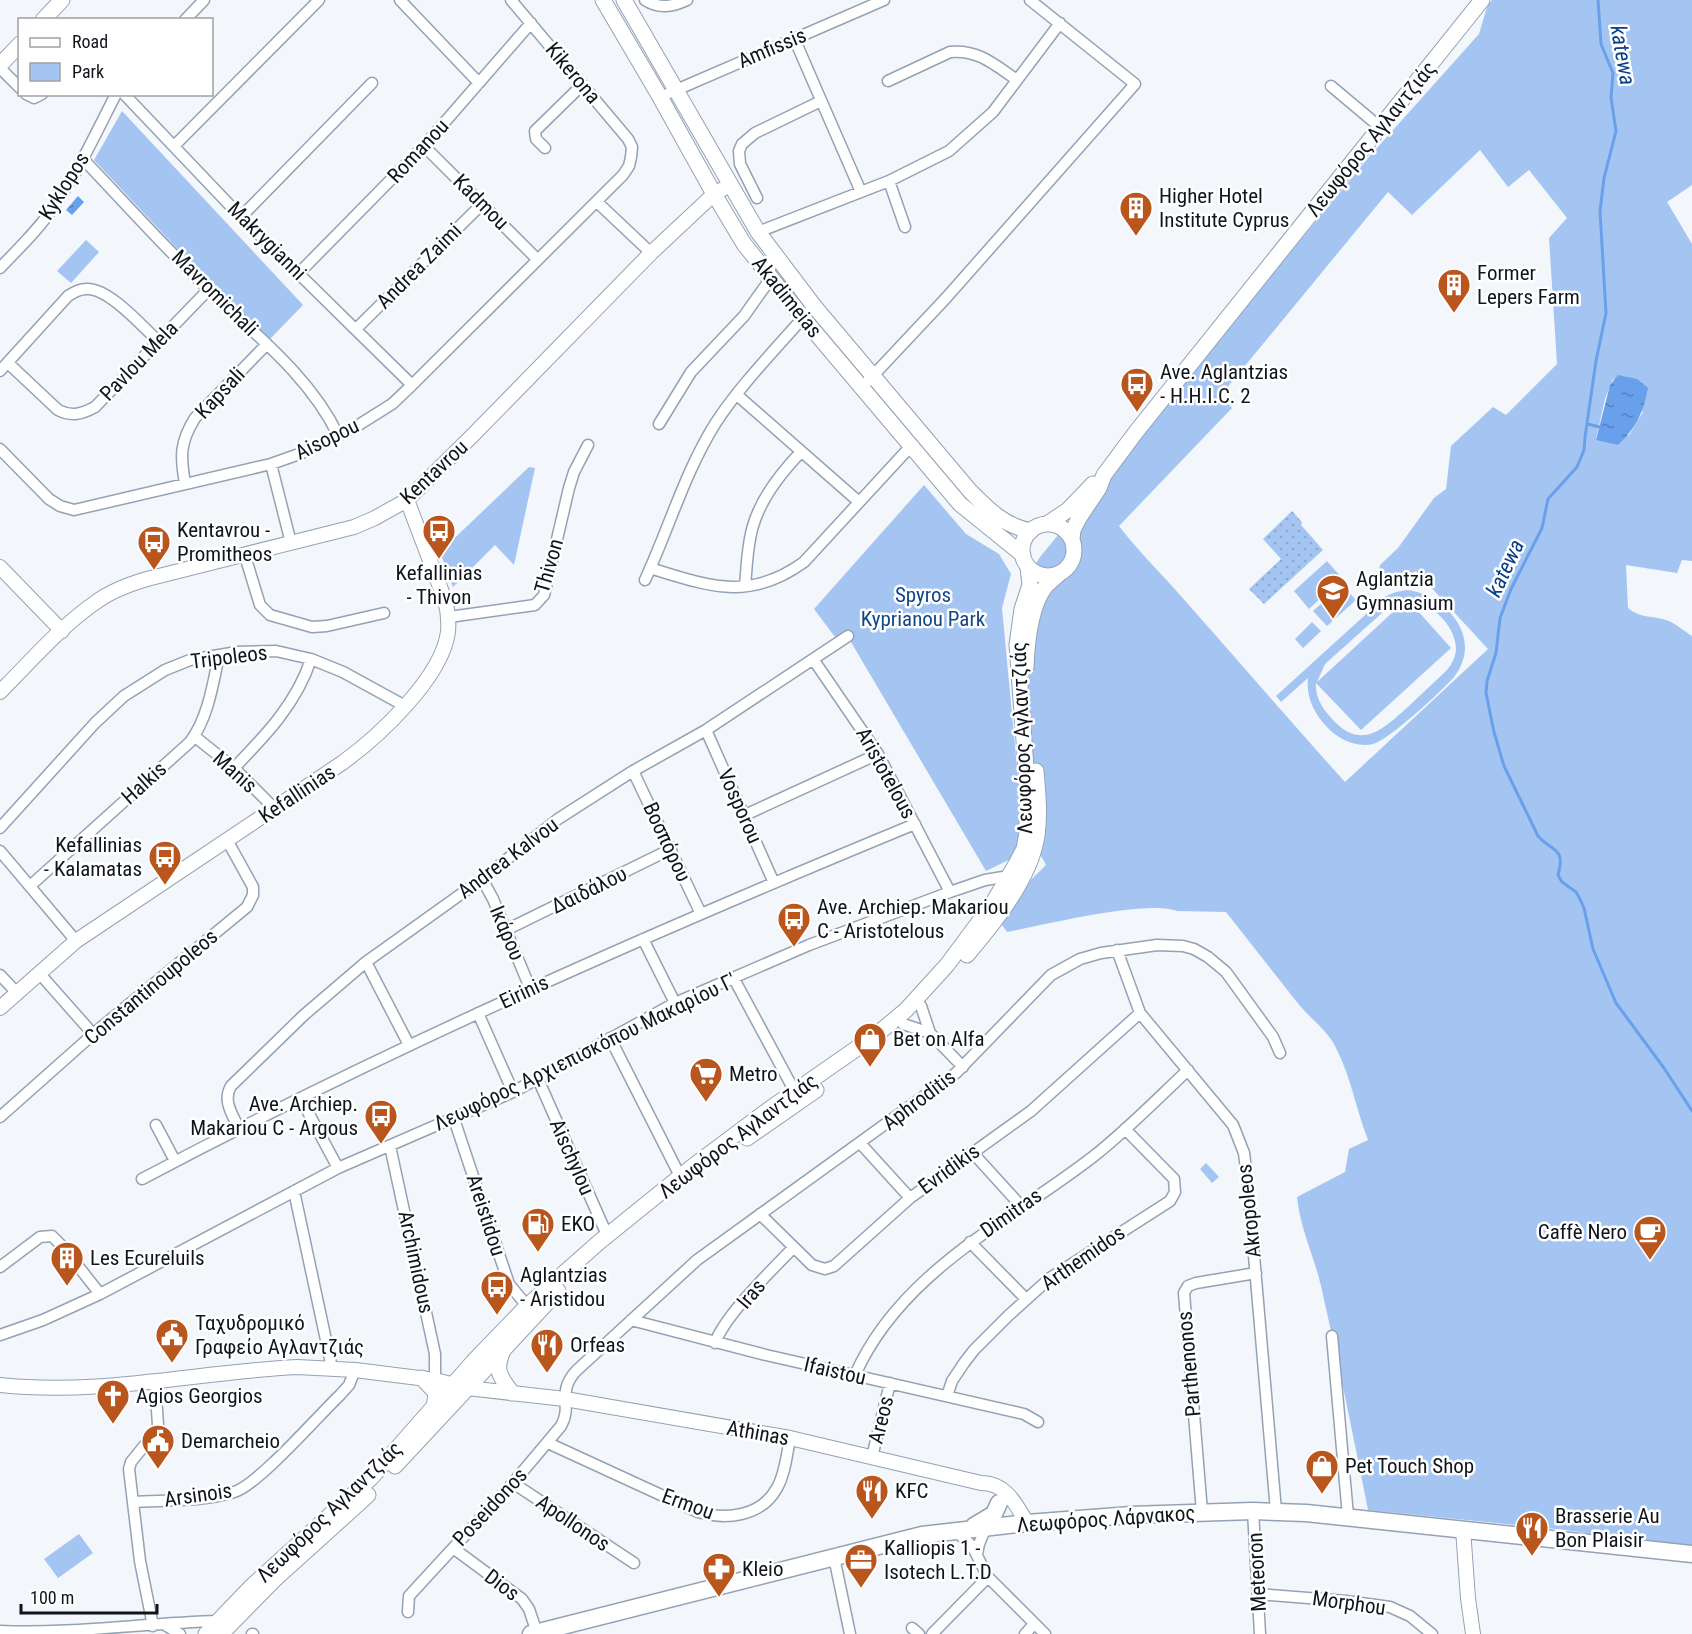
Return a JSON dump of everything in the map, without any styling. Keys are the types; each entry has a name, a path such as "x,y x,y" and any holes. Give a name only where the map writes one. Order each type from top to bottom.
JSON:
{"main road":[{"path":"45,18 62,0"},
{"name":"Akadimeias","path":"603,0 744,244 910,447 960,504 1025,561"},
{"name":"Akadimeias","path":"624,0 730,185 772,253 977,498 996,516 1017,527 1031,531"},
{"name":"Λεωφόρος Αγλαντζιάς","path":"1047,524 1068,510 1104,475 1188,365 1482,0"},
{"path":"0,66 18,46"},
{"name":"Λεωφόρος Αγλαντζιάς","path":"1072,539 1075,524 1099,488 1104,475"},
{"path":"1047,524 1060,526 1072,539 1075,549 1068,568 1053,576 1040,575 1025,561 1023,542 1031,531 1047,524"},
{"name":"Λεωφόρος Αγλαντζιάς","path":"219,1628 252,1586 363,1486 434,1408 506,1346 573,1275 610,1242 748,1137 855,1062 903,1024 986,933 1004,908 1024,849 1027,833 1027,782 1017,645 1022,609 1030,585 1025,561"},
{"name":"Λεωφόρος Αγλαντζιάς","path":"206,1634 219,1628 362,1501 461,1387 473,1362 527,1306 607,1235 680,1176 740,1130 867,1041 906,1010 947,965 1034,849 1039,814 1026,672 1027,651 1032,621 1042,593 1059,574"},
{"path":"506,1346 498,1364 502,1379 512,1392"},
{"path":"429,1379 436,1393 434,1408"},
{"path":"962,1530 994,1514 999,1503"},
{"name":"Λεωφόρος Λάρνακος","path":"534,1633 914,1537 1005,1525 1131,1515 1276,1511 1348,1516 1692,1554"}],"street":[{"path":"187,18 204,0"},
{"path":"174,146 319,0"},
{"path":"400,0 479,83"},
{"name":"Kikerona","path":"512,0 628,139 632,147"},
{"path":"645,0 656,7 687,0"},
{"name":"Amfissis","path":"660,96 679,96 700,78 884,0"},
{"path":"862,388 946,298 1135,84 1030,0"},
{"name":"Romanou","path":"299,273 424,146 531,23"},
{"path":"758,232 889,181 950,151 993,112 1060,23"},
{"path":"794,38 861,192"},
{"path":"888,81 950,52 961,51 984,57 1017,80"},
{"path":"0,66 18,86"},
{"path":"241,217 372,83"},
{"path":"544,147 536,139 535,131 582,85"},
{"path":"1331,86 1381,128"},
{"name":"Kyklopos","path":"0,268 36,230 55,205 83,159 115,96"},
{"name":"Makrygianni","path":"126,96 241,217 356,328 412,386"},
{"path":"757,198 740,164 739,151 742,144 755,133 821,101"},
{"name":"Kadmou","path":"424,146 537,259"},
{"name":"Aisopou","path":"2,454 50,499 60,506 75,510 271,464 302,453 357,426 412,386 537,259 597,202 629,166 632,147"},
{"name":"Mavromichali","path":"83,159 209,290 267,344 298,377 318,400 338,435"},
{"path":"889,181 905,227"},
{"name":"Kentavrou","path":"0,692 96,601 130,584 354,527 407,500 651,253 714,194 730,185"},
{"path":"597,202 651,253"},
{"name":"Andrea Zaimi","path":"356,328 482,204"},
{"path":"659,424 691,372 744,316 766,285 772,253"},
{"path":"4,367 68,296 87,288 104,293 158,341"},
{"name":"Pavlou Mela","path":"4,367 58,410 76,415 95,407 209,290"},
{"path":"645,580 696,460 716,423 737,395 814,306"},
{"name":"Kapsali","path":"185,483 181,453 189,427 267,344"},
{"path":"737,395 800,453 859,502"},
{"name":"Thivon","path":"449,617 535,605 540,601 544,595 569,488 574,472 588,445"},
{"path":"650,568 711,586 731,588 771,580 787,574 804,562 910,447"},
{"path":"745,586 748,552 755,520 769,492 800,453"},
{"path":"271,464 291,543"},
{"name":"Kefallinias","path":"0,1008 76,941 275,809 371,742 427,678 442,652 448,635 449,617 445,600 407,500"},
{"path":"245,555 260,605 270,615 312,627 327,626 384,613"},
{"path":"0,567 62,631"},
{"name":"Andrea Kalvou","path":"239,1129 227,1102 226,1095 231,1086 304,1015 366,962 482,879 558,819 633,771 705,730 848,636"},
{"name":"Tripoleos","path":"0,828 95,723 124,696 165,670 190,660 237,652 276,651 311,659 374,687 405,705"},
{"name":"Halkis","path":"30,886 194,736 208,704 219,656"},
{"name":"Aristotelous","path":"813,658 878,754 950,892"},
{"path":"234,768 279,719 306,675 311,659"},
{"name":"Vosporou","path":"705,730 774,883"},
{"name":"Manis","path":"194,736 234,768 275,809"},
{"path":"745,815 878,754"},
{"name":"Βοσπόρου","path":"633,771 701,914"},
{"name":"Eirinis","path":"142,1179 409,1045 530,988 915,824"},
{"name":"Constantinoupoleos","path":"0,1117 93,1034 252,901 253,887 227,840"},
{"name":"Δαιδάλου","path":"506,930 671,849"},
{"path":"0,851 76,941"},
{"name":"Λεωφόρος Αρχιεπισκόπου Μακαρίου Γ'","path":"0,1335 43,1320 100,1294 338,1168 513,1092 675,1003 819,941 950,892 985,880 1014,878"},
{"name":"Ικάρου","path":"482,879 530,988"},
{"path":"643,939 675,1003"},
{"name":"Aphroditis","path":"565,1399 566,1384 571,1377 697,1260 942,1084 963,1067 1051,975 1080,959 1117,950 1173,945 1194,949 1226,972 1273,1037 1280,1053"},
{"name":"Akropoleos","path":"1117,950 1140,1013 1228,1117 1241,1144 1248,1186 1276,1511"},
{"path":"366,962 409,1045"},
{"path":"39,974 93,1034"},
{"path":"0,975 17,993"},
{"path":"733,977 795,1092"},
{"path":"921,1006 930,1033 963,1067"},
{"path":"478,1013 513,1092"},
{"name":"Evridikis","path":"760,1214 793,1248 817,1267 825,1269 834,1266 910,1198 1031,1111 1140,1013"},
{"path":"903,1024 930,1033"},
{"path":"610,1038 680,1176"},
{"name":"Dimitras","path":"855,1375 866,1351 888,1321 924,1283 970,1242 1094,1156 1188,1070"},
{"name":"Aischylou","path":"538,1079 607,1235"},
{"path":"301,1099 338,1168"},
{"name":"Areistidou","path":"454,1119 509,1284 527,1306"},
{"path":"156,1125 175,1161"},
{"name":"Arthemidos","path":"947,1396 956,1374 974,1350 1026,1299 1050,1278 1163,1206 1174,1196 1176,1187 1174,1179 1125,1129"},
{"path":"860,1143 910,1198"},
{"name":"Archimidous","path":"390,1146 435,1354 429,1379"},
{"path":"972,1152 1021,1206"},
{"path":"294,1191 332,1368"},
{"path":"0,1267 40,1237 52,1236 100,1294"},
{"path":"970,1242 1026,1299"},
{"name":"Iras","path":"715,1343 720,1331 793,1248"},
{"name":"Parthenonos","path":"1202,1512 1184,1293 1188,1286 1196,1283 1256,1273"},
{"name":"Ifaistou","path":"631,1320 715,1343 1024,1414 1038,1422"},
{"path":"1332,1336 1348,1516"},
{"name":"Athinas","path":"0,1384 63,1388 266,1369 332,1368 429,1379 461,1387 565,1399 790,1438 981,1483 993,1483 1005,1490 1027,1523"},
{"name":"Arsinois","path":"133,1502 205,1498 242,1489 273,1462 340,1395 355,1370"},
{"path":"153,1626 141,1561 129,1469 131,1462 157,1430 155,1381"},
{"name":"Areos","path":"872,1456 890,1383"},
{"name":"Poseidonos","path":"408,1612 409,1596 548,1443 564,1420 565,1399"},
{"name":"Ermou","path":"548,1443 698,1512 723,1517 744,1514 770,1499 781,1480 790,1438"},
{"name":"Apollonos","path":"513,1483 634,1563"},
{"path":"981,1483 993,1491 1005,1525"},
{"name":"Meteoron","path":"1253,1511 1260,1634"},
{"path":"977,1554 986,1527"},
{"path":"1463,1529 1473,1634"},
{"path":"962,1530 988,1577 1045,1634"},
{"name":"Dios","path":"453,1548 525,1602 531,1614 534,1633"},
{"path":"834,1557 850,1634"},
{"path":"932,1634 988,1577"},
{"name":"Morphou","path":"1258,1594 1390,1607 1410,1616 1432,1634"},
{"path":"0,1631 67,1634 177,1622 219,1628"},
{"path":"1025,1634 1035,1624"},
{"path":"165,1625 180,1634"}],"green space":[{"path":"1492,0 1692,0 1692,185 1667,202 1692,244 1692,561 1682,560 1677,573 1626,565 1628,608 1641,615 1669,621 1692,636 1692,1548 1565,1530 1368,1510 1321,1286 1301,1220 1297,1197 1345,1172 1349,1149 1368,1140 1346,1070 1333,1042 1300,1006 1226,912 1143,908 1094,914 1007,932 995,915 1046,865 1040,854 1026,694 1025,581 1040,557 1368,158 1479,34 1487,7","holes":["1480,150 1508,187 1529,170 1567,218 1549,238 1557,364 1506,415 1493,407 1451,446 1446,489 1434,498 1398,548 1380,565 1377,580 1379,584 1387,581 1385,585 1395,583 1416,571 1488,649 1345,782 1119,526 1232,408 1221,395 1388,192 1412,215","1613,379 1643,412 1629,435 1596,439 1605,399"]},
{"path":"122,111 303,305 268,341 235,310 94,160"},
{"path":"86,240 99,252 71,283 57,271"},
{"path":"529,467 535,468 514,565 495,545 453,587 440,552"},
{"name":"Spyros Kyprianou Park","path":"924,485 966,534 999,554 1011,574 1002,608 1023,830 1019,855 986,871 848,637 835,637 814,609"},
{"path":"1292,511 1323,550 1264,604 1249,589 1281,559 1263,539"},
{"path":"1327,561 1342,578 1309,609 1294,591"},
{"path":"1342,585 1356,600 1327,626 1313,611"},
{"path":"1407,590 1430,597 1451,613 1463,635 1465,647 1463,660 1454,677 1439,693 1391,734 1381,741 1367,745 1348,742 1327,727 1312,705 1308,692 1308,678 1281,702 1276,696 1386,596","holes":["1406,600 1317,682 1325,664 1392,604","1408,600 1425,605 1446,623 1455,639 1456,648 1453,660 1447,670 1383,728 1364,735 1354,734 1344,729 1326,712 1318,698 1316,683 1361,730 1451,648"]},
{"path":"1312,622 1321,631 1303,648 1295,639"},
{"path":"1206,1163 1219,1177 1212,1183 1200,1169"},
{"path":"79,1534 93,1553 58,1578 44,1559"}],"water":[{"path":"78,196 84,202 72,215 66,210"},
{"path":"1618,375 1637,379 1648,388 1638,419 1618,445 1596,440 1610,385"}],"waterway":[{"name":"katewa","path":"1598,0 1601,44 1613,73 1611,98 1616,131 1604,178 1600,211 1606,313 1596,361 1584,450 1577,467 1548,499 1542,528 1511,589 1500,618 1496,653 1487,681 1486,693 1504,766 1538,836 1559,855 1558,875 1562,882 1579,897 1584,908 1593,949 1616,1003 1664,1068 1692,1111"},
{"path":"1587,424 1600,427"}],"place":[{"name":"Higher Hotel Institute Cyprus","path":"1136,237"},
{"name":"Former Lepers Farm","path":"1454,314"},
{"name":"Ave. Aglantzias - H.H.I.C. 2","path":"1137,413"},
{"name":"Kefallinias - Thivon","path":"439,560"},
{"name":"Kentavrou - Promitheos","path":"154,571"},
{"name":"Aglantzia Gymnasium","path":"1333,620"},
{"name":"Kefallinias - Kalamatas","path":"165,886"},
{"name":"Ave. Archiep. Makariou C - Aristotelous","path":"794,948"},
{"name":"Bet on Alfa","path":"870,1068"},
{"name":"Metro","path":"706,1103"},
{"name":"Ave. Archiep. Makariou C - Argous","path":"381,1145"},
{"name":"EKO","path":"538,1253"},
{"name":"Caffè Nero","path":"1650,1261"},
{"name":"Les Ecureluils","path":"67,1287"},
{"name":"Aglantzias - Aristidou","path":"497,1316"},
{"name":"Ταχυδρομικό Γραφείο Αγλαντζιάς","path":"172,1364"},
{"name":"Orfeas","path":"547,1374"},
{"name":"Agios Georgios","path":"113,1425"},
{"name":"Demarcheio","path":"158,1470"},
{"name":"Pet Touch Shop","path":"1322,1495"},
{"name":"KFC","path":"872,1520"},
{"name":"Brasserie Au Bon Plaisir","path":"1532,1557"},
{"name":"Kalliopis 1 - Isotech L.T.D","path":"861,1589"},
{"name":"Kleio","path":"719,1598"}]}
